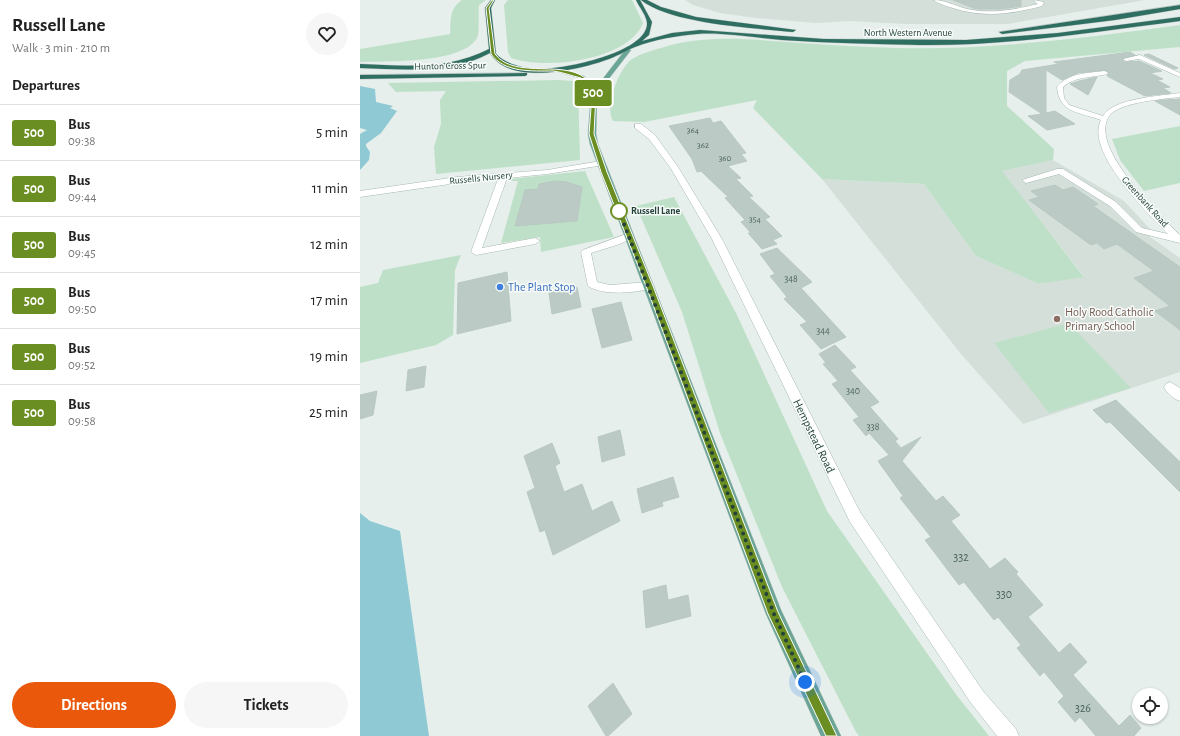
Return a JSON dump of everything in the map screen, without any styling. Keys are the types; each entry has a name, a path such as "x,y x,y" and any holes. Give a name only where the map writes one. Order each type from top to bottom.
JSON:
{"highway":[{"path":"493,0 488,8 492,49 497,60 508,65 541,71 590,63 628,50 636,45 648,31 650,26 638,0"},
{"path":"643,0 673,13 747,25 798,31"},
{"path":"651,0 663,6 682,12 747,25"},
{"path":"996,33 1108,19 1180,7"},
{"path":"990,33 1037,30 1180,14"},
{"name":"North Western Avenue","path":"636,45 672,35 700,32 824,41 922,43 966,42 1058,35 1180,19"},
{"name":"North Western Avenue","path":"858,35 903,36"},
{"name":"Hunton Cross Spur","path":"360,66 447,65 471,60 492,49"},
{"name":"Hunton Cross Spur","path":"361,77 521,74 541,71"}],"main road":[{"path":"628,50 615,63 602,86 594,94 592,134 601,163 774,614 831,736"},
{"path":"554,70 582,77 586,82 586,87 594,94"}],"street":[{"path":"936,0 957,9 988,14 1040,5 1041,2 1035,0"},
{"path":"1126,59 1140,57 1180,75"},
{"path":"1146,70 1160,67"},
{"path":"1105,73 1075,78 1066,82 1060,88 1061,98 1066,106 1103,118 1110,111 1125,105 1180,95"},
{"name":"Greenbank Road","path":"1103,118 1100,126 1101,137 1118,172 1138,197 1180,239"},
{"name":"Hempstead Road","path":"638,126 652,137 674,166 717,239 855,517 977,697 1009,736"},
{"name":"Russells Nursery","path":"360,194 457,180 546,172 601,163"},
{"path":"1026,180 1060,171 1113,204 1139,230 1180,239"},
{"path":"504,175 476,252 535,241"},
{"path":"629,236 617,242 596,247 586,252 592,284 596,288 606,289 649,286"},
{"path":"1170,387 1180,396"}],"shaded area":[{"path":"685,0 1145,0 1008,24 905,24 851,21 816,23 756,18 720,13 693,5"},
{"name":"Holy Rood Catholic Primary School","path":"1053,160 1124,201 1152,231 1150,237 1180,258 1180,372 1023,424 961,354 822,179 924,184 976,256 1039,284 1084,276 1001,171"}],"green space":[{"path":"462,0 486,0 479,5 478,35 469,46 456,53 441,57 405,61 360,62 360,49 450,34 453,11"},
{"path":"508,0 632,0 643,23 634,36 621,46 604,54 564,62 526,62 511,58 508,52 504,5"},
{"path":"1180,25 1180,47 1025,61 1007,71 1007,106 1054,149 1053,160 1002,171 1084,277 1039,284 976,256 924,184 822,179 753,108 757,100 644,122 613,121 611,115 610,107 614,88 627,64 632,59 644,53 679,43 710,39 742,39 883,48 968,47 1074,39"},
{"path":"573,81 578,84 580,160 436,174 434,147 441,124 440,100 446,91 396,92 388,83"},
{"path":"1180,126 1180,183 1144,191 1120,160 1112,139"},
{"path":"585,171 614,237 541,252 540,237 501,243 518,181 509,181 510,179"},
{"path":"674,197 737,315 827,511 955,693 989,736 859,736 856,732 782,587 720,433 682,312 636,206"},
{"path":"461,255 455,270 453,335 436,345 360,363 360,287 378,283 383,270"},
{"path":"1069,323 1131,388 1049,413 994,343"}],"water":[{"path":"360,86 375,89 376,102 393,106 390,108 397,111 381,133 366,144 370,152 369,160 360,170 360,134 367,130 360,128"},
{"path":"360,513 370,521 400,531 429,736 360,736"}],"building":[{"path":"953,0 1021,0 1021,6 1002,9 976,9"},
{"path":"1130,52 1135,55 1123,58 1122,60 1126,62 1139,61 1162,71 1150,73 1163,79 1157,80 1170,87 1163,88 1171,93 1145,96 1107,76 1109,73 1105,70 1078,73 1062,80 1046,70 1046,113 1055,111 1075,124 1047,130 1028,116 1042,114 1009,92 1010,80 1020,74 1022,70 1059,64 1054,62"},
{"path":"1149,54 1178,68 1174,69 1144,55"},
{"path":"1097,77 1088,95 1070,84 1079,81"},
{"path":"1180,99 1180,115 1155,101 1164,100"},
{"path":"710,118 713,123 721,121 746,153 741,154 747,161 728,166 741,178 736,179 753,196 749,197 770,217 765,219 782,236 773,240 777,244 762,249 748,233 751,233 741,222 745,220 725,198 728,197 701,171 697,172 692,159 669,126"},
{"path":"555,181 567,182 582,187 577,221 515,226 525,190 538,189 539,184"},
{"path":"1055,185 1063,190 1073,187 1098,204 1093,206 1180,267 1180,330 1155,311 1170,306 1134,278 1154,271 1117,244 1104,249 1097,243 1091,245 1029,200 1039,197 1031,191"},
{"path":"777,248 812,282 801,288 846,337 821,349 800,325 807,322 784,299 787,297 770,276 775,274 760,254"},
{"path":"507,272 511,321 457,334 458,283"},
{"path":"577,287 581,307 552,314 549,293"},
{"path":"621,302 632,340 602,348 592,309"},
{"path":"835,345 856,367 850,370 879,402 870,407 898,439 895,441 901,448 921,437 902,461 936,501 943,496 960,515 951,521 990,569 1005,558 1018,572 1016,574 1043,605 1028,617 1059,653 1070,643 1087,662 1073,675 1119,726 1130,715 1132,717 1132,724 1138,724 1141,728 1134,736 1096,736 1080,717 1075,722 1058,702 1064,696 1044,672 1040,676 1017,648 1021,645 998,617 994,620 964,582 959,585 925,540 931,537 900,498 903,496 878,461 889,455 869,433 866,436 853,420 859,417 832,384 838,381 823,364 826,363 819,354"},
{"path":"426,366 424,387 406,391 408,370"},
{"path":"377,391 373,415 360,419 360,395"},
{"path":"1116,400 1180,462 1180,492 1110,422 1106,423 1093,410"},
{"path":"620,430 625,455 602,462 598,437"},
{"path":"552,443 560,463 555,466 564,492 582,484 592,511 612,501 620,521 553,555 545,530 540,532 527,492 535,488 524,456"},
{"path":"673,477 679,497 662,502 663,506 642,513 637,489"},
{"path":"666,585 668,600 688,595 691,616 646,628 643,591"},
{"path":"613,683 632,714 608,736 606,736 588,706"}],"bus line":[{"name":"500","path":"493,0 488,8 488,16 493,54 497,60 508,65 523,68 541,71 554,70 571,73 585,79 586,87 594,94 592,134 604,172 774,614 831,736"}],"place":[{"name":"Russell Lane","path":"619,211"},
{"name":"The Plant Stop","path":"500,287"},
{"name":"Holy Rood Catholic Primary School","path":"1057,319"}],"route":[{"path":"619,211 774,614 805,682"}]}
